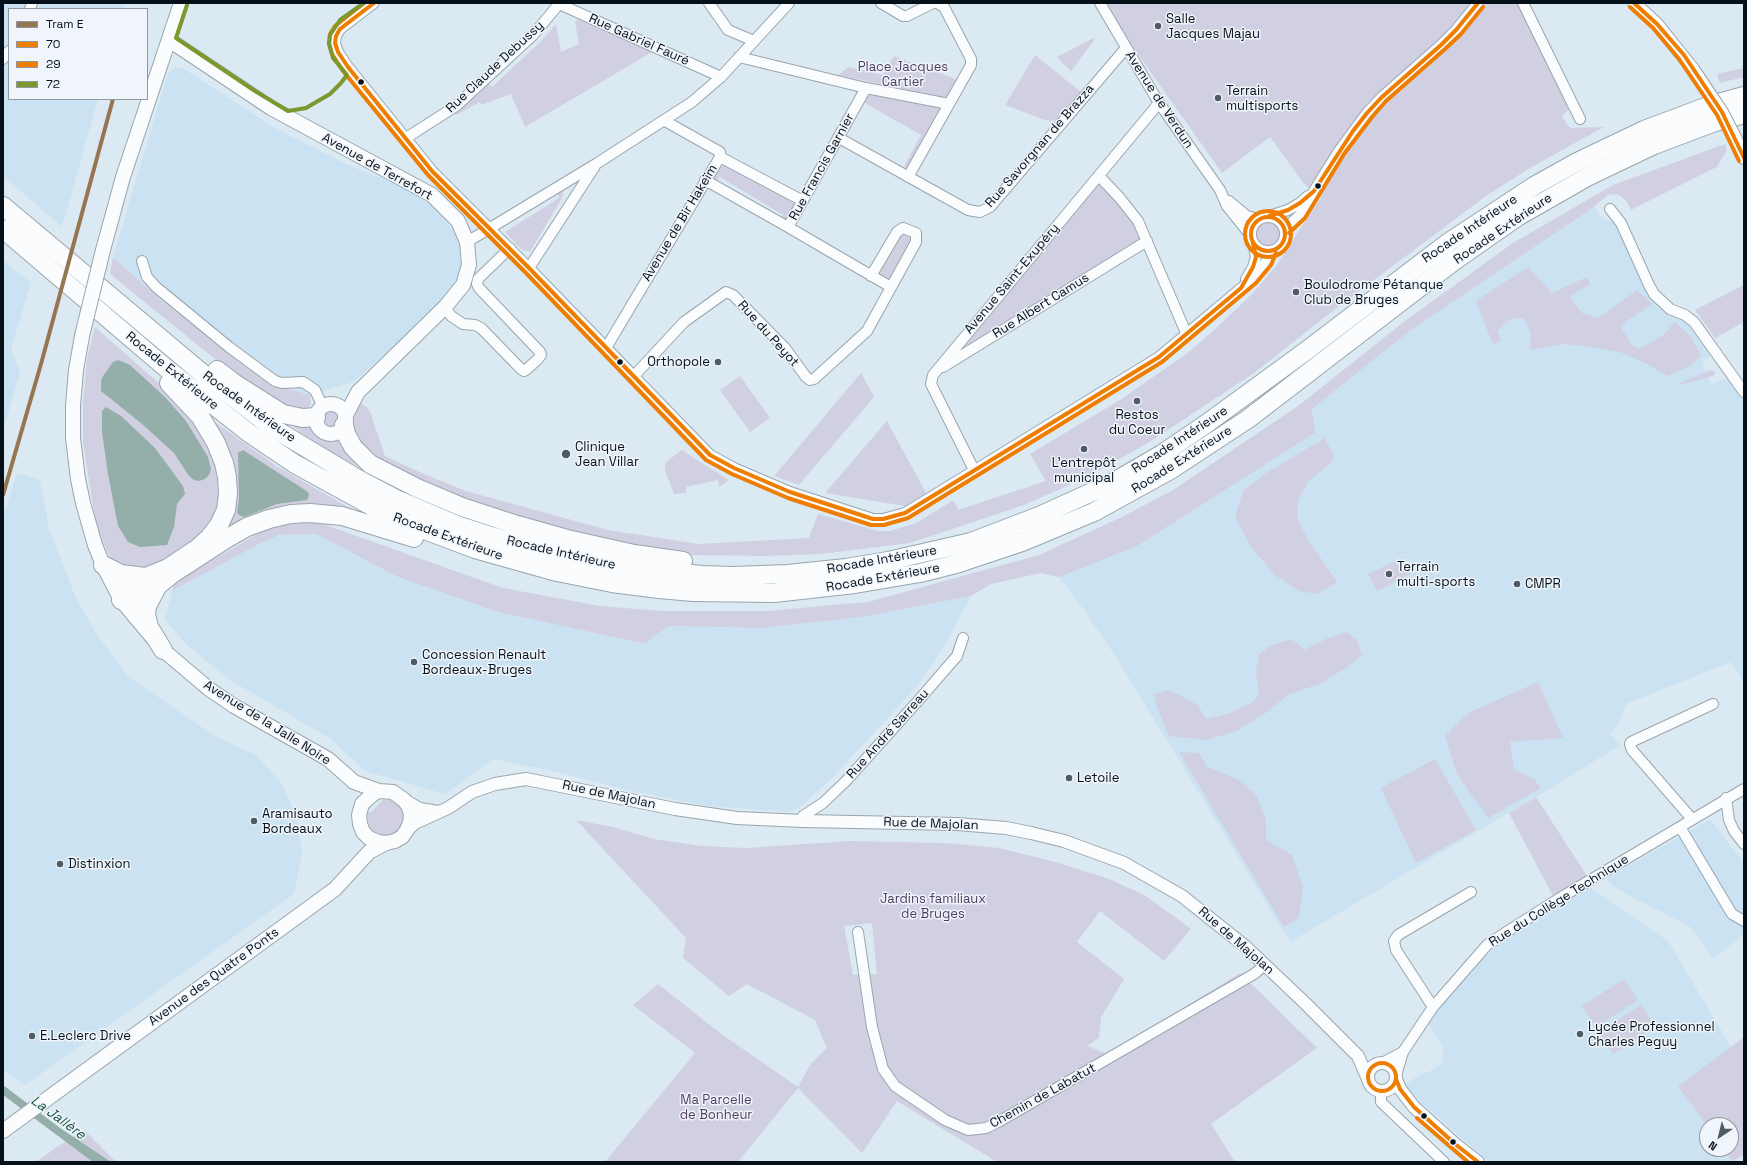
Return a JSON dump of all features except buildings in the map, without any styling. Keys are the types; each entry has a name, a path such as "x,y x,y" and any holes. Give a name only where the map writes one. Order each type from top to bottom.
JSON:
{"highway":[{"name":"Rocade Intérieure","path":"3,206 208,379 272,428 358,479 396,499 457,525 522,545 561,555 637,569 733,576 788,574 888,561 970,542 1039,516 1112,483 1162,454 1212,420 1306,351 1448,242 1534,186 1577,162 1644,130 1708,106 1744,96"},
{"name":"Rocade Extérieure","path":"3,229 166,368 232,420 271,448 329,484 406,523 475,549 537,568 612,583 693,592 774,593 816,590 920,573 956,564 1022,542 1094,512 1172,469 1208,446 1248,418 1454,261 1517,217 1618,161 1654,145 1715,122 1741,118"},
{"path":"81,295 95,318 180,393 200,416 216,442 224,463 228,494 226,510 219,525 209,538 198,548 168,568 152,581 146,615 149,627 162,650"},
{"path":"135,316 168,333 234,383 283,414 303,418 325,409"},
{"path":"345,421 346,434 353,447 366,460 382,471 462,507 517,525 567,539 634,554 666,559 730,566 819,570"},
{"path":"121,600 128,586 152,581 172,574 214,546 247,527 269,519 291,514 310,512 342,516 370,523 447,549 537,568"},
{"path":"103,565 121,574 152,581"}],"main road":[{"name":"Avenue de la Jalle Noire","path":"181,3 123,177 82,336 76,370 73,406 75,455 82,503 103,565 121,600 162,650 215,693 234,706 328,759 354,782"},
{"name":"Avenue de Terrefort","path":"169,40 271,108 432,195 458,221 467,242 469,265 463,285 445,308 358,392 325,409"},
{"name":"Avenue de Terrefort","path":"345,421 358,392"},
{"path":"325,409 341,409 345,421 338,432 329,434 324,433 317,426 325,409"},
{"path":"354,782 379,792 393,792 404,800 409,807 411,814 410,823 407,830 402,837 386,843 378,842 363,832 360,817 367,798 379,792"},
{"path":"353,870 363,843 360,817 360,797 354,782"},
{"name":"Avenue des Quatre Ponts","path":"3,1130 335,889 369,852 386,843"}],"street":[{"path":"374,3 340,29 335,43 339,56 432,171 510,248 702,449 718,460 790,492 873,519 883,519 905,513 1137,372 1187,335 1260,271 1271,251"},
{"path":"708,3 728,30 754,41"},
{"path":"467,242 665,121 707,91 789,3"},
{"path":"881,3 902,16 907,16 933,3"},
{"path":"908,177 971,65 971,59 944,7 937,3"},
{"name":"Avenue de Verdun","path":"1100,3 1159,103 1222,194 1237,209 1248,216 1264,217"},
{"path":"1285,229 1300,215 1349,136 1367,113 1382,97 1456,30 1478,3"},
{"path":"1523,3 1580,119"},
{"path":"1634,3 1657,24 1693,68 1722,112 1742,154"},
{"name":"Rue Claude Debussy","path":"406,138 456,106 533,36 558,4"},
{"name":"Rue Gabriel Fauré","path":"558,4 721,77"},
{"name":"Rue Savorgnan de Brazza","path":"839,138 968,210 980,212 990,207 1126,48"},
{"path":"739,57 866,88 949,104"},
{"name":"Rue Francis Garnier","path":"866,88 788,227 891,287"},
{"name":"Avenue Saint-Exupéry","path":"936,371 1159,103"},
{"name":"Avenue de Bir Hakeïm","path":"606,348 720,157 720,152 665,121"},
{"path":"720,157 802,201"},
{"path":"529,268 596,164"},
{"path":"1098,176 1119,196 1138,221 1187,335"},
{"path":"705,180 788,227"},
{"path":"1241,288 1253,267 1256,257 1252,239 1252,226 1264,217 1288,210 1300,203 1314,191"},
{"name":"Avenue de Verdun","path":"1222,194 1227,206 1252,239"},
{"path":"1610,209 1621,222 1654,294 1670,309 1685,315 1694,322 1744,392"},
{"path":"1252,239 1261,250 1271,251 1277,249 1284,241 1285,229 1279,220 1264,217"},
{"path":"871,276 897,232 903,228 916,233 916,242 891,287"},
{"name":"Rue Albert Camus","path":"936,371 1147,241"},
{"path":"445,308 451,316 463,324 475,325 481,328 521,369 524,371 528,369 541,355 540,352 479,288 477,284 478,279 510,248"},
{"path":"142,261 147,276 156,287 229,347 275,381 282,383 303,382 315,390 325,409"},
{"name":"Rue du Peyot","path":"633,377 684,322 726,292 733,295 785,348 806,378 810,380 818,377 867,331 891,287"},
{"path":"936,371 931,380 931,384 974,470"},
{"name":"Rue André Sarreau","path":"803,821 803,816 823,803 846,781 957,656 963,638"},
{"path":"1692,819 1632,750 1630,744 1631,742 1714,704"},
{"name":"Rue de Majolan","path":"407,830 415,823 439,812 478,790 495,784 526,779 675,809 737,818 983,825 1031,833 1064,841 1124,863 1176,892 1218,923 1265,965 1358,1056 1368,1079"},
{"name":"Rue du Collège Technique","path":"1396,1077 1403,1052 1433,1007 1487,945 1726,798 1744,789"},
{"path":"1726,798 1729,820 1734,831 1744,844"},
{"path":"404,800 420,810 439,812"},
{"path":"1680,827 1732,914 1744,921"},
{"path":"1433,1007 1396,950 1394,941 1398,935 1471,892"},
{"name":"Chemin de Labatut","path":"858,932 872,1027 883,1069 895,1086 945,1120 968,1130 986,1128 1000,1121 1254,974 1265,965"},
{"name":"Rue du Collège Technique","path":"1380,1063 1403,1052"},
{"name":"Rue de Majolan","path":"1358,1056 1380,1063"},
{"path":"1414,1107 1395,1096 1372,1087 1368,1079 1371,1067 1380,1063 1390,1065 1400,1089 1414,1107 1455,1144 1478,1162"},
{"path":"1381,1091 1385,1091 1392,1086 1396,1077"},
{"path":"1381,1091 1381,1102 1444,1162"}],"shaded area":[{"path":"3,3 124,3 123,8 8,8 8,100 98,100 62,227 3,176"},
{"path":"175,67 184,69 278,130 348,165 401,186 434,207 455,233 459,245 461,264 457,278 444,299 406,337 353,382 310,395 269,384 163,302 113,257 168,73"},
{"path":"1594,207 1603,219 1617,223 1643,285 1653,300 1663,309 1686,323 1711,355 1702,362 1711,384 1727,379 1744,402 1744,682 1731,662 1626,704 1617,727 1610,734 1620,745 1569,777 1290,942 1116,657 1084,610 1059,577 1137,546 1315,433 1312,409 1411,330"},
{"path":"3,260 31,283 11,349 20,373 3,430"},
{"path":"118,360 130,365 165,397 186,421 208,457 211,469 209,475 205,479 199,481 194,480 189,476 174,453 142,424 101,391 101,381 103,376 113,362"},
{"path":"106,407 121,416 155,448 183,486 185,494 177,504 174,527 167,545 140,547 128,542 118,526 102,432 102,411"},
{"path":"243,450 308,492 309,496 307,500 277,504 244,517 239,515 237,512 239,500 238,453"},
{"path":"17,473 40,480 49,529 75,596 95,632 129,677 215,736 256,755 282,784 296,817 302,852 294,894 25,1085 3,1070 3,518"},
{"path":"316,534 398,577 498,612 645,644 668,626 762,628 863,617 971,596 942,650 919,684 834,776 802,806 789,812 709,806 627,790 558,772 494,759 445,794 365,771 331,739 230,680 187,645 165,620 172,591 261,543 279,535"},
{"path":"1710,819 1744,863 1744,934 1713,958 1689,926 1630,896 1613,886 1606,879"},
{"name":"Lycée Professionnel Charles Peguy","path":"1591,888 1668,941 1731,1047 1678,1086 1700,1117 1699,1117 1699,1157 1729,1157 1733,1162 1489,1162 1408,1091 1404,1085 1441,1064 1444,1048 1427,1022 1460,980 1500,943 1537,916"},
{"path":"3,1085 60,1128 111,1162 93,1162 3,1095"}],"green space":[{"path":"1107,3 1518,3 1569,109 1562,117 1570,128 1604,127 1530,168 1486,196 1330,313 1254,373 1148,443 1087,477 1024,505 910,543 821,554 765,556 691,555 638,548 577,535 440,491 367,455 349,421 358,403 366,406 370,412 385,456 424,474 466,491 608,530 699,544 809,538 818,514 878,531 890,531 916,523 954,500 958,510 1046,481 1030,454 1123,398 1189,352 1212,332 1252,294 1277,265 1321,197 1304,184 1270,137 1222,173 1128,40"},
{"path":"578,19 652,52 525,127 511,94 481,105 480,102 456,115 455,113 488,83 492,87 541,41 556,24 561,52 579,44 575,22"},
{"path":"1094,38 1095,39 1071,71 1057,57"},
{"path":"1035,55 1081,92 1057,121 1045,120 1005,105"},
{"name":"Place Jacques Cartier","path":"894,56 958,80 948,96 945,98 838,75 849,67 883,75"},
{"path":"1744,68 1744,77 1720,83 1717,74"},
{"path":"870,92 941,107 942,110 910,170 904,166 921,135 863,102"},
{"path":"1725,144 1727,150 1717,167 1631,210 1627,202 1621,196 1615,194 1608,195 1591,209 1411,330 1312,409 1315,433 1137,546 1059,577 1041,573 991,584 971,596 863,617 762,628 668,626 645,644 498,612 398,577 316,534 279,535 261,543 172,591 175,582 254,536 275,526 300,523 320,523 503,588 600,606 661,611 766,611 868,602 1039,555 1122,517 1173,490 1298,406 1405,321 1513,243 1613,185"},
{"path":"725,164 794,202 795,205 792,214 785,221 781,220 783,215 720,177 716,182 712,178 717,168"},
{"path":"1098,184 1101,184 1127,211 1141,237 1140,240 967,346 966,343"},
{"path":"563,189 563,196 530,252 521,249 505,232 559,198 557,193"},
{"path":"1269,220 1279,224 1283,234 1279,244 1269,248 1259,244 1255,234 1259,224"},
{"path":"901,234 908,234 913,238 890,281 879,278 878,273"},
{"path":"113,257 163,302 269,384 310,395 311,404 308,409 297,414 257,393 110,274"},
{"path":"1528,267 1552,293 1587,277 1590,284 1569,297 1582,313 1598,318 1637,290 1652,304 1628,320 1621,328 1632,345 1640,349 1662,336 1675,322 1692,338 1701,356 1690,366 1667,376 1649,365 1623,353 1597,348 1564,344 1530,350 1531,333 1523,318 1510,319 1497,331 1501,341 1493,345 1476,301"},
{"path":"1744,285 1744,322 1715,338 1695,310"},
{"path":"95,327 171,394 194,420 212,451 220,481 219,506 206,530 185,548 155,568 133,571 112,561 97,530 83,443 83,403 87,359"},
{"path":"1710,370 1715,372 1713,376 1679,385 1680,383"},
{"path":"861,373 874,397 799,485 774,476"},
{"path":"740,376 770,418 750,432 720,390"},
{"path":"331,412 338,417 339,420 334,427 331,428 324,423 323,420 328,413"},
{"path":"205,415 278,467 362,515 327,508 213,541 233,503"},
{"path":"295,420 309,420 315,432 321,438 328,441 342,439 375,475 338,456 306,436 292,426"},
{"path":"887,421 926,493 905,506 825,493"},
{"path":"1325,438 1333,455 1332,462 1308,482 1298,500 1297,518 1308,540 1337,582 1318,594 1299,591 1275,575 1251,547 1235,517 1243,491 1266,473"},
{"path":"682,450 729,480 719,487 718,480 686,487 686,493 674,494 665,470 666,462"},
{"name":"Terrain multi-sports","path":"1402,558 1410,574 1377,591 1368,574"},
{"path":"1347,632 1357,640 1362,655 1347,667 1320,684 1289,694 1267,712 1237,731 1206,740 1169,736 1156,704 1154,694 1168,690 1185,698 1197,705 1207,719 1230,713 1253,702 1259,695 1256,672 1259,655 1271,645 1292,639 1304,650 1326,639"},
{"path":"1538,682 1563,738 1510,742 1514,770 1534,779 1541,788 1488,818 1457,774 1445,736 1468,713"},
{"path":"1179,752 1199,753 1207,767 1237,779 1256,795 1266,820 1266,840 1292,855 1303,887 1299,918 1284,927"},
{"path":"1435,759 1476,830 1416,863 1381,788"},
{"path":"1536,797 1587,876 1553,896 1509,813"},
{"path":"383,800 390,800 397,803 404,815 404,822 396,834 389,836 382,836 375,833 370,828 368,821 367,812 371,812"},
{"path":"576,820 613,827 654,839 701,846 747,848 850,841 944,843 999,848 1056,862 1109,879 1146,896 1191,929 1164,961 1100,911 1077,942 1124,979 1101,1017 1099,1038 1087,1046 1108,1054 1240,973 1317,1048 1211,1124 1235,1162 997,1162 897,1101 862,1153 798,1088 738,1162 605,1162 695,1053 633,1005 658,984 720,1033 798,1087 810,1065 827,1048 815,1020 747,984 729,996 683,958 686,938","holes":["872,923 877,974 853,975 844,926"]},
{"path":"1624,979 1638,1000 1596,1027 1582,1006"},
{"path":"1641,1005 1655,1026 1613,1054 1599,1032"},
{"path":"1744,1037 1744,1154 1733,1162 1729,1157 1739,1157 1739,1117 1700,1117 1678,1086"},
{"path":"84,1130 116,1162 36,1162 57,1147"}],"tram line":[{"name":"E","path":"3,495 41,364 113,100"}],"transit line":[{"name":"29","path":"364,3 335,26 330,34 329,43 332,54 343,71 428,175 525,272 706,460 732,474 788,498 871,525 884,525 908,518 1162,362 1256,283 1271,265 1276,253"},
{"name":"72","path":"187,5 176,38 255,91 288,111 306,108 330,94 347,75 333,58 329,44 330,35 340,20 364,3"},
{"name":"70","path":"374,3 340,29 336,36 335,43 338,52 348,67 432,171 529,268 710,455 734,468 790,492 873,519 883,519 905,513 1159,357 1241,288 1253,267 1256,257 1253,243"},
{"name":"70","path":"1269,216 1288,210 1300,203 1314,191 1353,131 1367,113 1382,97 1441,45 1456,30 1478,3"},
{"name":"70","path":"1634,3 1657,24 1684,55 1722,112 1744,158"},
{"name":"29","path":"1289,233 1305,218 1344,154 1372,117 1386,101 1461,34 1483,7"},
{"name":"29","path":"1630,7 1653,28 1679,59 1717,115 1739,161"},
{"name":"29","path":"1273,211 1285,217 1290,225 1291,234 1290,243 1285,251 1277,256 1263,257 1251,251 1246,243 1245,229 1251,217 1259,212 1273,211"},
{"name":"70","path":"1265,217 1271,217 1275,218 1282,224 1285,234 1284,241 1278,248 1271,251 1265,251 1261,250 1254,244 1251,237 1251,231 1252,227 1258,220 1265,217"},
{"name":"70","path":"1382,1063 1392,1067 1396,1077 1392,1087 1382,1091 1372,1087 1368,1077 1372,1067 1382,1063"},
{"name":"70","path":"1396,1079 1400,1089 1414,1107 1455,1144 1478,1162"},
{"name":"29","path":"1417,1118 1468,1162"}],"place":[{"name":"Salle Jacques Majau","path":"1158,26"},
{"name":"Terrain multisports","path":"1218,98"},
{"name":"Boulodrome Pétanque Club de Bruges","path":"1296,292"},
{"name":"Orthopole","path":"718,362"},
{"name":"Restos du Coeur","path":"1137,401"},
{"name":"L'entrepôt municipal","path":"1084,449"},
{"name":"Clinique Jean Villar","path":"566,454"},
{"name":"Terrain multi-sports","path":"1389,574"},
{"name":"CMPR","path":"1517,584"},
{"name":"Concession Renault Bordeaux-Bruges","path":"414,662"},
{"name":"Letoile","path":"1069,778"},
{"name":"Aramisauto Bordeaux","path":"254,821"},
{"name":"Distinxion","path":"60,864"},
{"name":"Lycée Professionnel Charles Peguy","path":"1580,1034"},
{"name":"E.Leclerc Drive","path":"32,1036"}],"park label":[{"name":"Jardins familiaux de Bruges","path":"933,906"},
{"name":"Ma Parcelle de Bonheur","path":"716,1108"}],"water label":[{"name":"La Jallère","path":"58,1118"}]}
